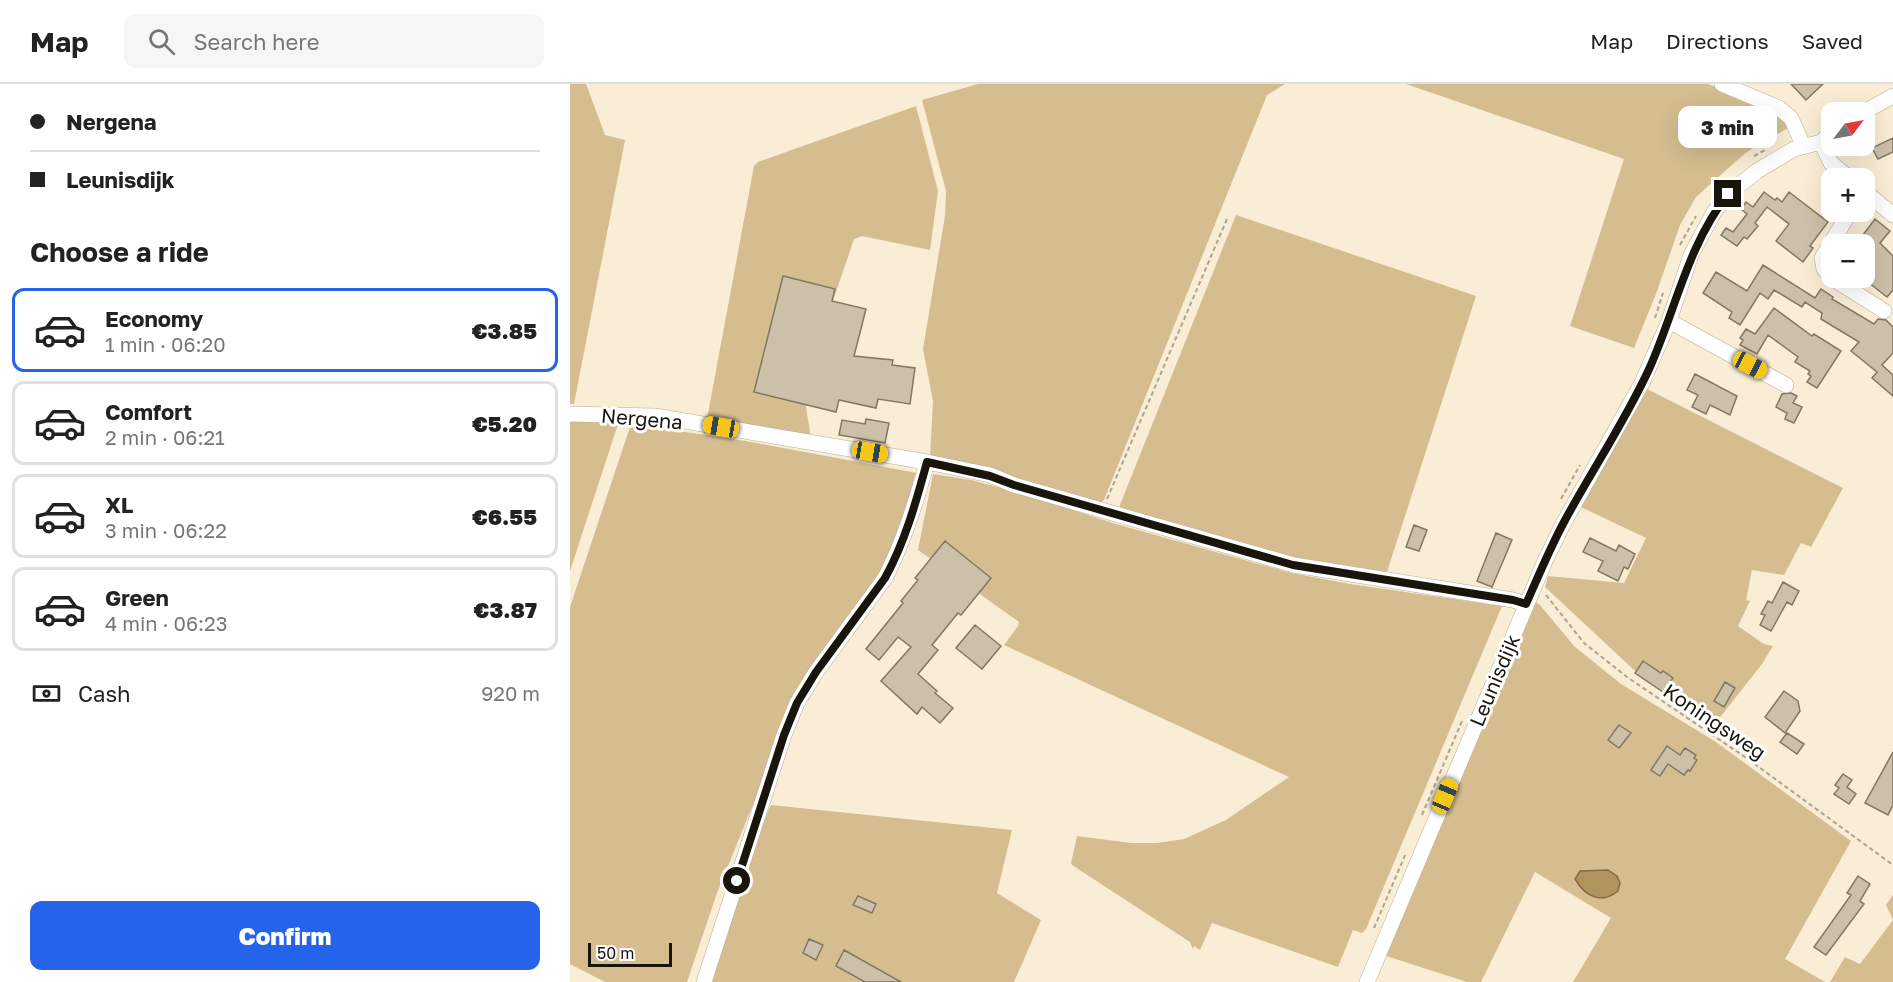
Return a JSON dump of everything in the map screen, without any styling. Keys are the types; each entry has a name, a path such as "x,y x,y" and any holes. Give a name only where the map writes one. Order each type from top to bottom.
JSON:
{"street":[{"path":"1722,84 1779,108 1791,118 1803,145"},
{"path":"1875,106 1893,96"},
{"name":"Leunisdijk","path":"1366,982 1534,585 1563,524 1642,383 1669,321 1691,255 1714,212 1738,184 1803,145 1821,139"},
{"path":"1875,200 1893,215"},
{"path":"1849,288 1884,311"},
{"path":"1669,321 1786,385"},
{"name":"Nergena","path":"570,414 655,416 927,462 990,476 1293,565 1526,604"},
{"path":"704,982 784,735 797,703 816,672 885,578 899,551 927,462"}],"path":[{"path":"1751,159 1770,147"},
{"path":"1677,254 1684,235 1699,211"},
{"path":"1102,510 1227,219"},
{"path":"1652,325 1666,285"},
{"path":"1557,506 1583,460"},
{"name":"Koningsweg","path":"1534,585 1547,597 1584,643 1618,670 1744,757 1893,865"}],"shaded area":[{"path":"570,84 586,84 605,135 625,140 574,404 570,404"},
{"path":"978,84 1285,84 1267,95 1101,503 930,458 933,401 923,349 945,216 946,191 922,100"},
{"path":"1406,84 1708,84 1766,106 1792,126 1743,155 1696,197 1680,225 1634,348 1570,326 1624,159"},
{"path":"916,106 938,191 930,250 862,236 854,239 803,389 811,438 707,419 754,166 758,162"},
{"path":"1236,215 1476,296 1386,575 1303,562 1120,510 1120,505"},
{"path":"1647,389 1843,488 1811,547 1801,543 1784,575 1752,570 1746,600 1750,601 1738,626 1764,644 1773,646 1762,664 1714,725 1634,670 1545,587 1548,576 1624,583 1646,538 1581,507"},
{"path":"570,419 619,421 570,571"},
{"path":"631,424 740,440 917,473 895,546 778,743 717,893 687,982 605,982 570,964 570,607"},
{"path":"933,474 971,480 1020,493 1116,524 1291,573 1502,606 1366,929 1362,933 1353,930 1338,967 1212,923 1200,950 1194,946 1193,949 1190,942 1072,865 1077,836 1131,843 1157,843 1184,839 1226,820 1289,777 1004,645 1019,622 918,550"},
{"path":"1536,602 1574,646 1621,684 1716,742 1851,841 1785,959 1825,982 1573,982 1611,918 1535,872 1481,982 1467,982 1383,955"},
{"path":"771,805 1012,830 997,893 1041,920 1014,982 706,982 755,841"},
{"path":"1608,870 1617,876 1620,883 1618,891 1606,897 1594,897 1575,879 1580,871"},
{"path":"1893,895 1893,920 1886,905"},
{"path":"1893,920 1893,982 1830,982 1845,957 1860,964"}],"building":[{"path":"1791,84 1823,84 1806,100"},
{"path":"1893,138 1893,152 1878,159 1875,147"},
{"path":"1764,192 1782,202 1789,192 1821,217 1821,222 1828,222 1810,246 1813,248 1803,262 1776,241 1789,224 1767,207 1755,223 1758,226 1747,239 1744,237 1737,246 1721,235 1726,228 1733,232 1747,214 1741,209 1746,202 1753,207"},
{"path":"1875,219 1890,231 1880,243 1893,256 1893,290 1887,297 1875,288 1875,234 1864,234 1875,222"},
{"path":"1763,265 1815,298 1821,289 1833,297 1832,299 1874,324 1878,319 1886,320 1893,327 1893,353 1882,365 1893,375 1893,396 1872,378 1877,372 1851,351 1859,342 1821,319 1822,313 1805,302 1802,307 1774,290 1768,299 1760,293 1740,325 1729,318 1732,312 1703,293 1716,272 1747,291"},
{"path":"783,276 835,289 832,301 866,309 854,356 893,360 892,365 915,368 910,404 878,399 876,408 839,400 836,412 754,392"},
{"path":"1774,308 1812,336 1814,334 1841,351 1817,388 1807,382 1811,376 1808,374 1810,371 1795,362 1798,357 1768,335 1757,354 1740,345 1743,340 1740,338 1746,329 1755,334"},
{"path":"1695,374 1737,396 1730,415 1710,405 1706,414 1692,407 1698,395 1687,390"},
{"path":"1791,393 1797,396 1793,403 1802,407 1794,423 1785,419 1787,413 1776,407 1782,394"},
{"path":"866,419 889,423 885,443 839,435 842,420 865,424"},
{"path":"1414,525 1427,530 1419,551 1406,547"},
{"path":"1496,533 1512,540 1492,587 1477,581"},
{"path":"1590,538 1616,551 1619,545 1635,554 1628,569 1624,567 1618,581 1598,571 1603,561 1583,552"},
{"path":"945,541 991,578 961,615 958,613 932,645 938,650 918,674 953,708 940,723 922,707 917,714 881,681 911,647 898,637 879,660 866,649 903,603 901,601 918,580 915,578"},
{"path":"1783,582 1799,591 1792,605 1787,602 1771,631 1760,625 1765,615 1761,614 1768,601 1772,603"},
{"path":"975,625 1001,646 982,669 956,648"},
{"path":"1643,661 1673,678 1663,692 1635,673"},
{"path":"1725,682 1735,688 1724,707 1714,701"},
{"path":"1784,691 1798,701 1800,711 1785,733 1765,717"},
{"path":"1619,725 1631,733 1619,748 1608,740"},
{"path":"1787,733 1804,744 1797,754 1780,742"},
{"path":"1667,746 1680,755 1685,748 1696,755 1694,758 1697,760 1690,771 1688,770 1684,775 1668,764 1660,776 1651,770"},
{"path":"1893,752 1893,805 1888,815 1865,803"},
{"path":"1843,774 1852,780 1847,787 1856,794 1849,804 1834,794 1839,788 1835,785"},
{"path":"1858,876 1870,884 1860,901 1864,904 1826,955 1814,947 1851,895 1847,893"},
{"path":"858,896 876,904 872,913 853,905"},
{"path":"809,939 823,945 816,960 803,953"},
{"path":"844,950 901,982 865,982 836,966"}],"route":[{"path":"737,881 784,735 797,703 816,672 885,578 899,551 927,462 990,476 1014,485 1293,565 1526,604 1563,524 1642,383 1669,321 1691,255 1714,212 1728,194"}]}
